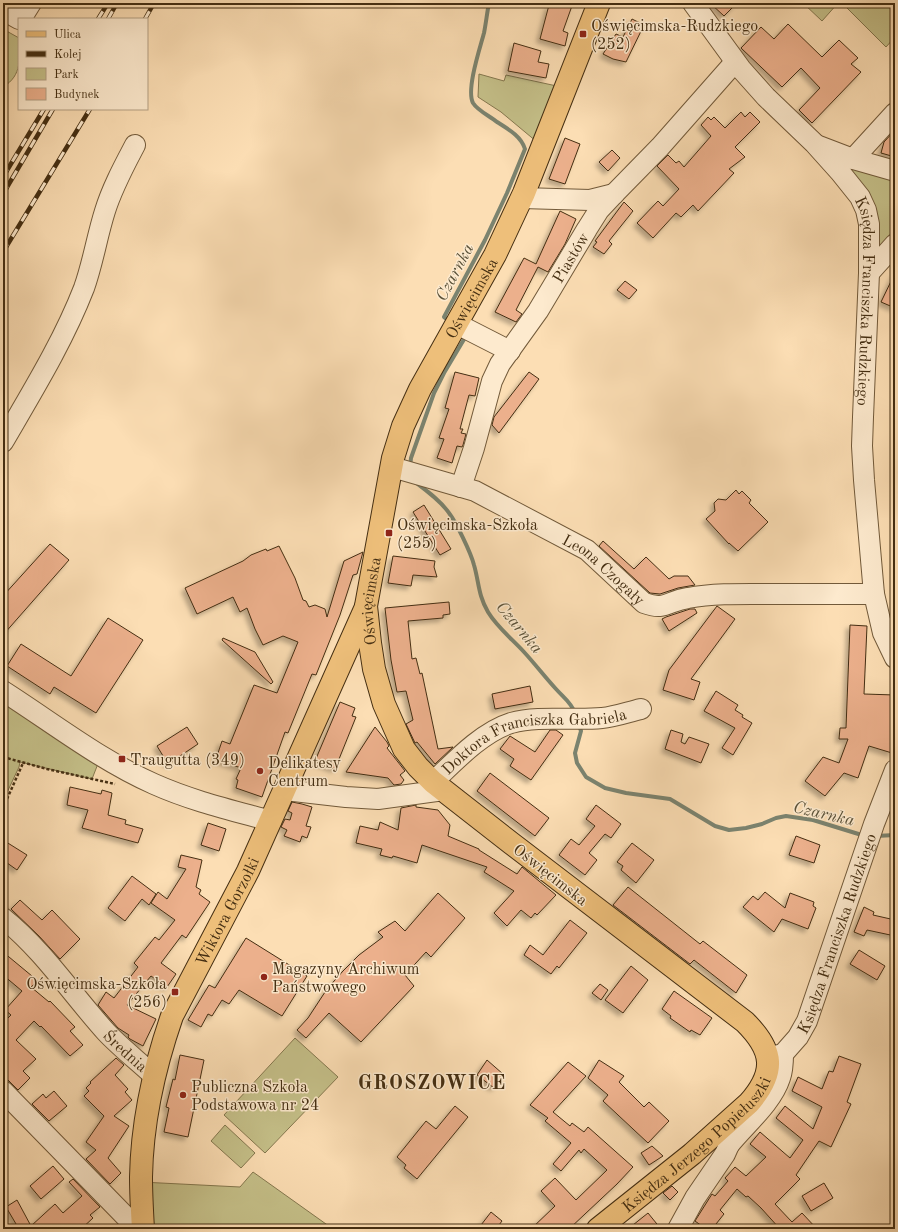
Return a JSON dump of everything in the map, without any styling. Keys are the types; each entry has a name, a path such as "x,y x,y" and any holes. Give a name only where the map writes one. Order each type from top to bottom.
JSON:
{"main road":[{"name":"Oświęcimska","path":"599,3 546,141 522,198 495,255 420,389 408,413 396,446 366,606 370,643 384,704 404,749 418,767 438,786 745,1022 759,1038 773,1060"},
{"name":"Wiktora Gorzołki","path":"132,1226 141,1194 141,1174 146,1118 154,1075 172,1016 248,871 366,606"},
{"path":"340,666 351,664 356,665 364,669 378,682"},
{"name":"Księdza Jerzego Popiełuszki","path":"598,1229 724,1138 738,1114 756,1095 767,1076 773,1060"}],"street":[{"path":"21,18 31,3"},
{"name":"Księdza Franciszka Rudzkiego","path":"693,3 735,62 766,97 814,143 853,187 866,210 869,224 870,273 862,446 874,594 883,633 895,658"},
{"path":"3,10 18,18"},
{"name":"Piastów","path":"461,487 474,448 492,381 500,364 538,311 599,210 660,147 735,62"},
{"path":"853,159 895,113"},
{"path":"814,143 853,159 895,171"},
{"path":"3,442 36,386 74,310 90,269 104,212 113,189 136,145"},
{"path":"522,198 590,200 614,194"},
{"path":"870,273 895,244"},
{"path":"455,328 510,350"},
{"name":"Leona Czogały","path":"392,467 475,491 587,550 644,603 654,607 662,606 679,599 708,596 750,594 874,594"},
{"path":"3,691 101,756 153,784 192,799 271,821"},
{"name":"Doktora Franciszka Gabriela","path":"438,786 464,754 495,730 510,724 527,720 603,718 640,709"},
{"name":"Księdza Franciszka Rudzkiego","path":"773,1060 798,1037 807,1021 874,824 895,770"},
{"path":"285,790 378,799 438,786"},
{"name":"Średnia","path":"3,918 17,929 52,966 107,1034 154,1075"},
{"path":"3,1091 132,1226"},
{"path":"678,1229 695,1198 725,1154 724,1138"}],"path":[{"path":"3,757 120,785"},
{"path":"3,808 23,762"}],"green space":[{"path":"803,3 838,3 822,21"},
{"path":"842,3 895,3 895,37 886,47"},
{"path":"3,29 18,37 18,66 14,77 3,87"},
{"path":"479,74 504,81 506,75 566,88 543,147 501,112 478,97"},
{"path":"839,154 895,171 895,244 881,259 869,238"},
{"path":"3,691 101,756 92,779 20,762 3,801"},
{"path":"295,1038 338,1077 265,1153 224,1115"},
{"path":"225,1125 255,1153 241,1168 211,1141"},
{"path":"253,1172 333,1229 123,1229 141,1194 141,1182 240,1187"}],"building":[{"path":"556,3 573,3 563,31 568,33 565,46 540,39 549,5 555,7"},
{"path":"710,3 737,3 724,16"},
{"path":"632,19 644,25 626,62 613,59 603,54 616,34 623,37"},
{"path":"788,24 822,57 839,40 858,58 851,64 861,72 812,123 799,110 820,88 801,68 782,87 741,48 761,27 774,39"},
{"path":"514,43 541,51 538,62 549,64 546,78 508,71"},
{"path":"741,112 745,117 750,112 760,122 735,147 745,157 729,169 734,173 698,211 693,205 681,217 676,213 653,238 637,223 658,201 663,206 679,189 657,166 668,155 676,163 679,161 684,167 711,136 701,125 708,117 711,120 714,117 725,128"},
{"path":"895,130 895,157 881,153 884,142"},
{"path":"565,138 580,144 565,184 549,179"},
{"path":"612,150 620,158 608,171 599,162"},
{"path":"624,202 633,211 609,241 612,244 604,254 593,247 597,242 595,241"},
{"path":"560,211 576,219 565,244 548,272 538,267 516,310 522,314 516,322 495,312 524,258 536,264"},
{"path":"895,273 895,308 881,302"},
{"path":"625,281 637,290 629,299 617,290"},
{"path":"455,372 479,378 475,396 469,395 460,429 463,429 461,433 466,434 463,445 462,447 457,446 452,463 437,458 444,439 439,438 449,409 445,408"},
{"path":"529,372 539,379 499,433 492,425 494,417"},
{"path":"736,490 739,494 742,491 751,500 749,503 768,522 738,551 729,544 706,519 715,511 714,503 718,499 726,500"},
{"path":"424,505 451,549 440,555 413,512"},
{"path":"603,541 634,569 646,557 669,579 674,576 688,576 695,585 678,588 660,594 650,593 599,546"},
{"path":"50,544 69,560 3,635 3,596"},
{"path":"279,546 295,578 303,600 306,601 309,607 315,605 325,609 327,617 344,561 363,552 357,574 353,575 340,615 316,675 312,674 288,733 285,732 262,797 236,788 238,780 236,779 241,768 216,759 222,741 230,744 254,685 277,693 298,642 283,636 263,645 247,608 240,612 233,597 197,614 185,588 243,561 251,555"},
{"path":"393,556 435,561 434,567 437,577 413,575 411,586 388,583"},
{"path":"449,602 450,614 443,615 443,618 408,621 412,659 416,658 420,674 422,673 438,749 453,747 435,764 417,742 415,743 406,724 413,720 406,691 397,692 391,660 385,608"},
{"path":"717,606 735,619 691,679 700,682 694,700 663,690 669,670"},
{"path":"690,609 695,609 697,613 669,631 662,619"},
{"path":"108,618 143,640 96,713 54,687 50,694 7,666 21,644 71,676"},
{"path":"850,625 867,626 864,694 895,695 895,747 893,746 892,753 869,746 858,778 844,773 825,796 805,781 823,757 839,763 848,739 839,739 840,728 846,728"},
{"path":"223,638 255,652 273,682 271,684 222,640"},
{"path":"530,686 533,702 495,709 492,694"},
{"path":"716,691 738,705 735,710 743,715 742,717 752,723 733,755 722,748 735,728 704,711"},
{"path":"340,702 355,708 352,716 356,717 335,769 315,761"},
{"path":"187,727 198,744 168,764 157,746"},
{"path":"375,727 387,742 389,746 387,748 405,771 400,775 404,780 401,784 394,785 388,778 346,772"},
{"path":"550,730 556,730 563,735 531,780 510,766 514,759 500,749 510,736 535,752"},
{"path":"671,730 683,734 681,742 685,744 689,737 709,744 701,763 665,749"},
{"path":"490,773 549,818 535,836 477,791"},
{"path":"70,787 101,794 102,790 112,793 108,815 126,820 125,824 143,829 138,843 82,828 88,810 67,805"},
{"path":"292,802 312,807 306,826 311,827 307,838 302,836 300,842 284,836 287,830 281,827 285,819 290,820 292,813 288,811"},
{"path":"416,805 416,807 438,810 450,825 448,836 479,849 517,874 522,867 556,895 537,915 535,913 531,918 521,910 507,926 494,913 514,891 484,872 487,867 422,845 417,863 393,856 392,858 380,855 382,849 356,843 360,826 378,830 380,822 398,830 401,808"},
{"path":"596,805 621,824 611,838 605,834 589,853 597,860 585,875 559,855 571,839 579,845 595,826 586,819"},
{"path":"208,823 226,829 219,851 201,845"},
{"path":"796,836 820,845 814,863 789,855"},
{"path":"3,840 27,855 17,870 3,860"},
{"path":"632,843 654,860 636,883 621,870 623,866 617,862"},
{"path":"181,855 202,860 196,887 201,890 199,894 210,902 186,938 182,935 161,963 176,974 167,987 151,976 127,1005 156,1019 143,1046 130,1039 128,1037 129,1035 118,1028 98,1005 106,992 114,998 138,967 134,963 155,937 159,940 175,920 151,903 158,892 167,899 186,869 178,867"},
{"path":"132,876 156,894 149,905 142,899 125,921 108,908"},
{"path":"628,887 700,944 703,941 747,975 736,993 694,960 690,964 613,905"},
{"path":"765,892 785,908 790,893 814,902 813,906 816,908 808,929 782,919 774,932 743,907 753,896 758,900"},
{"path":"438,893 465,918 431,957 426,952 405,975 414,986 361,1042 329,1013 306,1038 297,1030 308,1018 327,989 343,971 359,955 383,937 378,932 395,921 405,931"},
{"path":"20,900 42,920 52,910 80,939 60,959 11,909"},
{"path":"864,907 874,912 873,915 895,920 895,936 867,930 864,936 854,932"},
{"path":"570,920 587,933 559,968 557,966 551,974 524,955 530,945 543,955"},
{"name":"Magazyny Archiwum Państwowego","path":"246,938 307,976 282,1016 239,990 229,1004 222,1000 212,1016 208,1014 201,1027 188,1020 209,985 215,988"},
{"path":"859,950 885,966 877,980 850,964"},
{"path":"3,952 38,981 31,987 49,1002 50,1001 75,1027 70,1031 83,1045 70,1056 41,1026 40,1027 34,1021 16,1040 36,1059 23,1071 30,1078 18,1090 3,1075 3,1023 11,1015 5,1010 22,991 3,975"},
{"path":"631,966 648,980 623,1013 605,1000"},
{"path":"600,984 608,990 601,1000 592,993"},
{"path":"674,991 712,1018 700,1035 691,1030 690,1032 670,1018 671,1016 662,1009"},
{"path":"180,1055 204,1060 188,1137 164,1132 169,1108 166,1107 173,1079 175,1080"},
{"path":"839,1056 861,1064 847,1102 851,1104 831,1147 819,1141 796,1175 800,1179 775,1204 792,1222 802,1213 817,1229 780,1229 761,1208 748,1196 746,1197 737,1189 720,1210 724,1214 712,1229 706,1229 695,1221 712,1194 715,1196 728,1181 725,1178 735,1167 746,1176 766,1157 750,1144 760,1132 790,1158 803,1140 776,1118 785,1106 813,1129 822,1107 792,1091 798,1077 822,1089 829,1071 833,1072"},
{"path":"116,1058 124,1065 115,1075 128,1089 125,1092 132,1100 114,1116 129,1126 108,1158 121,1173 110,1184 86,1159 96,1150 86,1142 104,1116 84,1096 89,1091 86,1088 91,1083 90,1082"},
{"path":"487,1060 503,1074 494,1088 477,1075"},
{"path":"599,1060 624,1076 619,1082 644,1107 649,1102 669,1121 648,1143 603,1101 608,1095 588,1078"},
{"path":"568,1062 586,1076 553,1112 570,1126 572,1123 584,1132 588,1127 633,1167 569,1229 531,1229 555,1206 541,1191 555,1178 576,1200 607,1170 584,1149 581,1153 579,1150 561,1171 553,1164 571,1143 545,1121 548,1118 530,1105"},
{"path":"54,1091 67,1106 49,1121 32,1104 43,1094 46,1098"},
{"path":"455,1106 468,1117 417,1179 404,1168 406,1165 397,1157 426,1121 436,1129"},
{"path":"652,1146 663,1156 649,1165 641,1153"},
{"path":"53,1166 64,1179 41,1199 30,1186"},
{"path":"73,1179 100,1207 90,1215 93,1218 81,1229 19,1229 6,1207 17,1200 31,1226 55,1204 63,1213 82,1196 69,1182"},
{"path":"824,1183 833,1198 811,1211 802,1196"},
{"path":"672,1186 678,1192 670,1200 663,1193"},
{"path":"491,1212 502,1221 496,1229 478,1229"},
{"path":"648,1213 661,1229 628,1229"}],"waterway":[{"name":"Czarnka","path":"451,322 444,317 485,240 507,193 525,149 514,133 478,108 473,103 471,97 472,79 484,33 489,3"},
{"name":"Czarnka","path":"410,467 411,458 434,393 466,336 465,335"},
{"name":"Czarnka","path":"415,482 442,504 455,523 470,553 482,600 488,612 500,628 524,652 567,700 575,713"},
{"name":"Czarnka","path":"579,725 581,731 575,753 577,763 586,777 605,788 626,793 670,799 715,826 729,830 746,828 786,816 813,820 865,836"},
{"name":"Czarnka","path":"876,836 895,835"}],"railway":[{"path":"99,18 108,3"},
{"path":"109,18 117,3"},
{"path":"146,18 154,3"},
{"path":"3,177 43,110"},
{"path":"3,194 52,110"},
{"path":"3,252 89,110"}],"place":[{"name":"Oświęcimska-Rudzkiego (252)","path":"583,34"},
{"name":"Oświęcimska-Szkoła (255)","path":"389,533"},
{"name":"Traugutta (349)","path":"122,759"},
{"name":"Delikatesy Centrum","path":"260,771"},
{"name":"Magazyny Archiwum Państwowego","path":"264,977"},
{"name":"Oświęcimska-Szkoła (256)","path":"175,992"},
{"name":"Publiczna Szkoła Podstawowa nr 24","path":"183,1095"}],"district":[{"name":"GROSZOWICE","path":"432,1082"}]}
